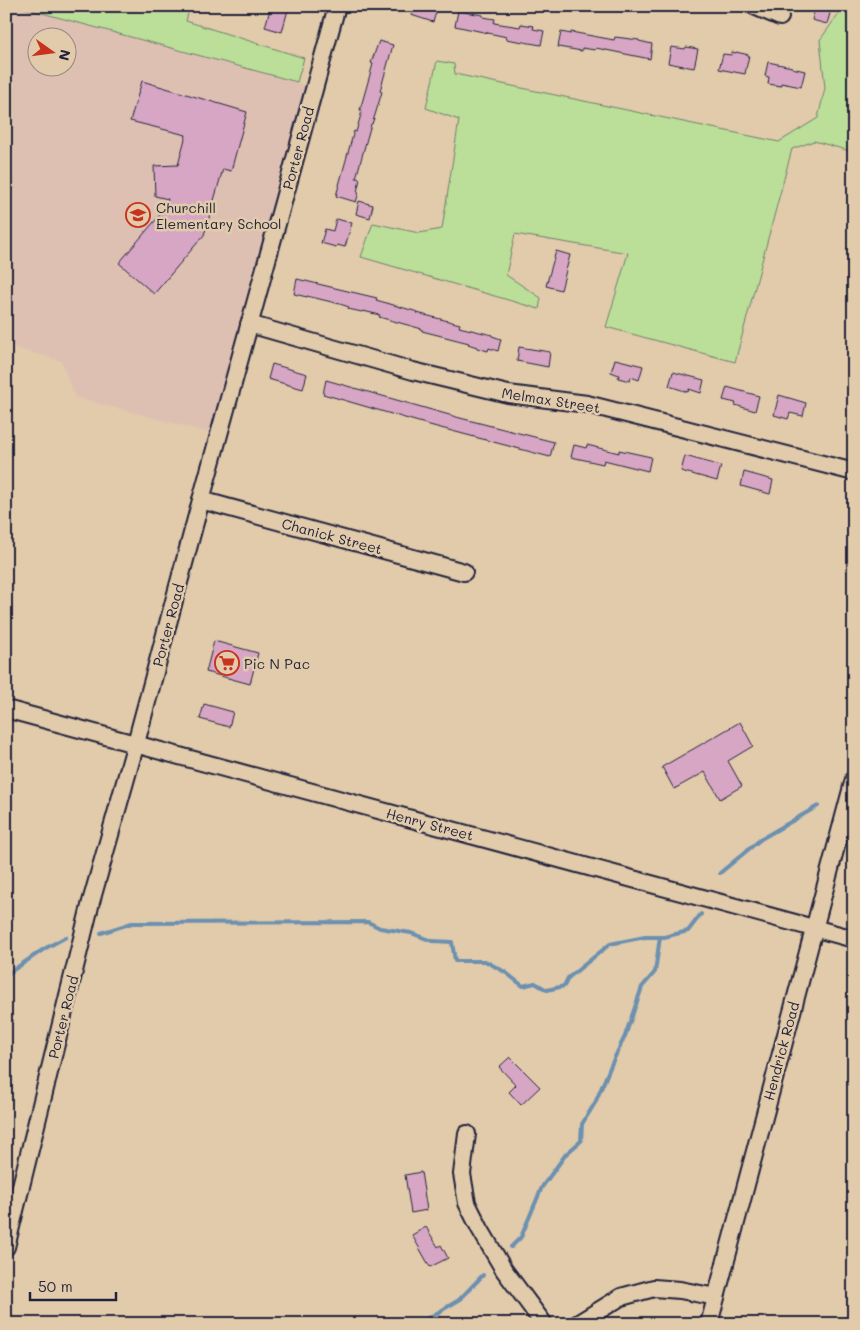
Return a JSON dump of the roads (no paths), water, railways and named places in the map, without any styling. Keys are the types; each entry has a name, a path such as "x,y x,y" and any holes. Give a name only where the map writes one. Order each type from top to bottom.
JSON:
{"street":[{"name":"Porter Road","path":"6,1246 91,902 337,6"},
{"path":"754,6 780,17"},
{"name":"Melmax Street","path":"249,324 413,371 508,394 587,404 854,472"},
{"name":"Chanick Street","path":"201,500 464,572"},
{"name":"Henry Street","path":"6,709 854,939"},
{"name":"Hendrick Road","path":"709,1324 854,779"},
{"path":"468,1134 462,1174 467,1203 504,1270 544,1324"},
{"path":"577,1324 621,1296 654,1288 680,1290 716,1297"}],"waterway":[{"path":"720,873 761,839 818,806"},
{"path":"101,933 132,923 368,922 380,928 411,933 432,941 452,942 455,961 485,961 505,972 523,986 535,983 547,990 564,986 568,978 610,944 645,937 664,937 688,931 701,914"},
{"path":"6,975 44,949 66,937"},
{"path":"511,1247 521,1237 542,1187 566,1154 581,1141 582,1124 595,1103 625,1036 642,987 655,972 660,937"},
{"path":"415,1324 459,1300 483,1275"}],"place":[{"name":"Churchill Elementary School","path":"138,215"},
{"name":"Pic N Pac","path":"227,663"}]}
